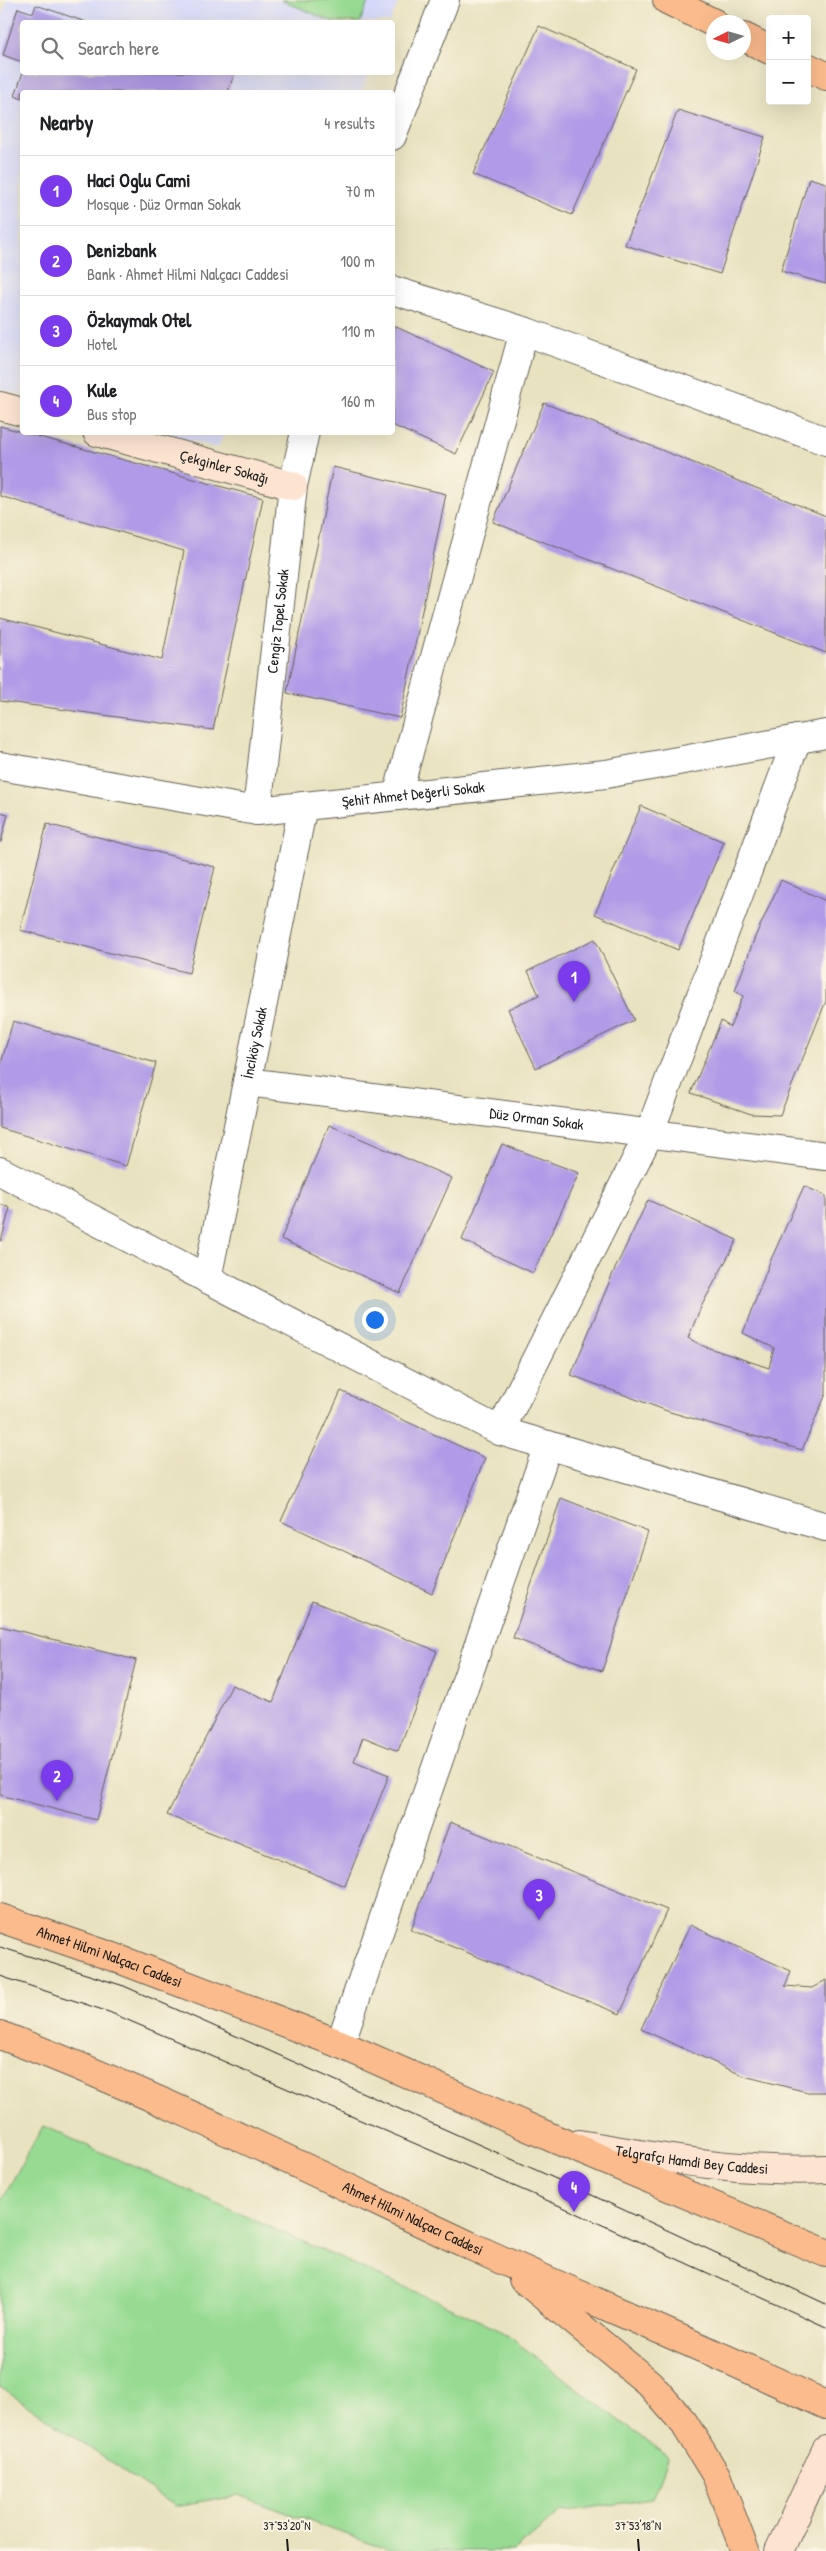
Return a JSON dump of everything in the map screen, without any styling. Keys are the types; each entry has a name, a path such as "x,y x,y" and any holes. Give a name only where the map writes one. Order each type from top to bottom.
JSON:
{"main road":[{"path":"667,0 705,13"},
{"path":"751,40 766,48"},
{"path":"811,70 826,76"},
{"path":"0,406 20,411"},
{"name":"Çekginler Sokağı","path":"108,435 293,486"},
{"name":"Ahmet Hilmi Nalçacı Caddesi","path":"0,1918 116,1958 340,2044 557,2140 826,2253"},
{"name":"Ahmet Hilmi Nalçacı Caddesi","path":"0,2035 151,2097 496,2257 726,2357 826,2405"},
{"name":"Telgrafçı Hamdi Bey Caddesi","path":"557,2140 716,2165 803,2170 826,2169"},
{"path":"496,2257 649,2383 684,2423 716,2474 745,2551"},
{"path":"779,2551 826,2450"}],"street":[{"path":"395,128 445,0"},
{"path":"395,291 524,331 826,440"},
{"path":"397,796 524,331"},
{"name":"Cengiz Topel Sokak","path":"257,812 293,486 304,435"},
{"name":"Şehit Ahmet Değerli Sokak","path":"0,766 257,812 606,774 826,734"},
{"path":"500,1431 650,1134 797,739"},
{"name":"İnciköy Sokak","path":"207,1279 303,806"},
{"name":"Düz Orman Sokak","path":"247,1082 826,1156"},
{"path":"0,1171 500,1431 826,1527"},
{"path":"340,2044 548,1445"}],"shaded area":[{"path":"7,0 399,0 391,20 20,20 20,75 368,75 362,90 20,90 20,394 0,389 0,19"},
{"path":"169,435 223,435 218,448"}],"green space":[{"path":"281,0 369,0 361,20 328,20"},
{"path":"43,2126 499,2329 668,2457 652,2499 561,2512 514,2551 391,2551 238,2495 175,2506 0,2387 0,2203"}],"building":[{"path":"36,5 80,20 20,20 20,61 3,55 18,8 33,13"},
{"path":"539,26 636,69 572,215 473,174"},
{"path":"22,75 234,75 229,90 20,90 20,98 15,96"},
{"path":"678,110 765,137 720,274 625,245"},
{"path":"809,178 826,183 826,284 781,271"},
{"path":"395,326 494,372 456,454 395,426"},
{"path":"544,403 826,516 826,653 493,522"},
{"path":"0,426 20,431 20,435 33,435 263,498 213,730 0,701 0,618 162,660 184,551 0,496"},
{"path":"333,467 446,494 400,718 287,693"},
{"path":"641,806 724,842 678,950 595,914"},
{"path":"0,812 8,814 1,842 0,842"},
{"path":"47,824 215,867 189,973 20,930"},
{"path":"781,880 826,901 826,1001 780,1115 751,1114 691,1093 721,1021 730,1027 743,996 735,991 755,937"},
{"path":"595,939 634,1020 536,1068 508,1009 539,995 528,971"},
{"path":"13,1021 156,1063 126,1166 0,1128 0,1067"},
{"path":"329,1125 452,1178 400,1293 281,1239"},
{"path":"502,1144 579,1173 533,1273 462,1240"},
{"path":"804,1186 826,1196 826,1394 802,1450 670,1412 571,1375 613,1273 648,1200 737,1240 701,1307 688,1338 703,1346 769,1368 774,1348 743,1333 769,1264"},
{"path":"0,1204 10,1208 1,1241 0,1241"},
{"path":"341,1391 485,1458 432,1593 281,1521"},
{"path":"561,1498 648,1532 602,1671 513,1638"},
{"path":"312,1601 437,1651 398,1751 363,1737 354,1761 389,1775 345,1886 167,1815 232,1685 273,1702"},
{"path":"0,1626 136,1660 96,1820 0,1795"},
{"path":"450,1822 667,1910 620,2014 411,1930"},
{"path":"690,1925 791,1971 785,1986 812,1988 826,1980 826,2092 807,2092 744,2076 641,2029"}],"tram line":[{"path":"0,1947 124,1986 583,2191 826,2304"},
{"path":"0,1976 109,2012 574,2212 826,2327"}],"place":[{"name":"Haci Oglu Cami","path":"574,1002"},
{"name":"Denizbank","path":"57,1801"},
{"name":"Özkaymak Otel","path":"539,1920"},
{"name":"Kule","path":"574,2212"}]}
